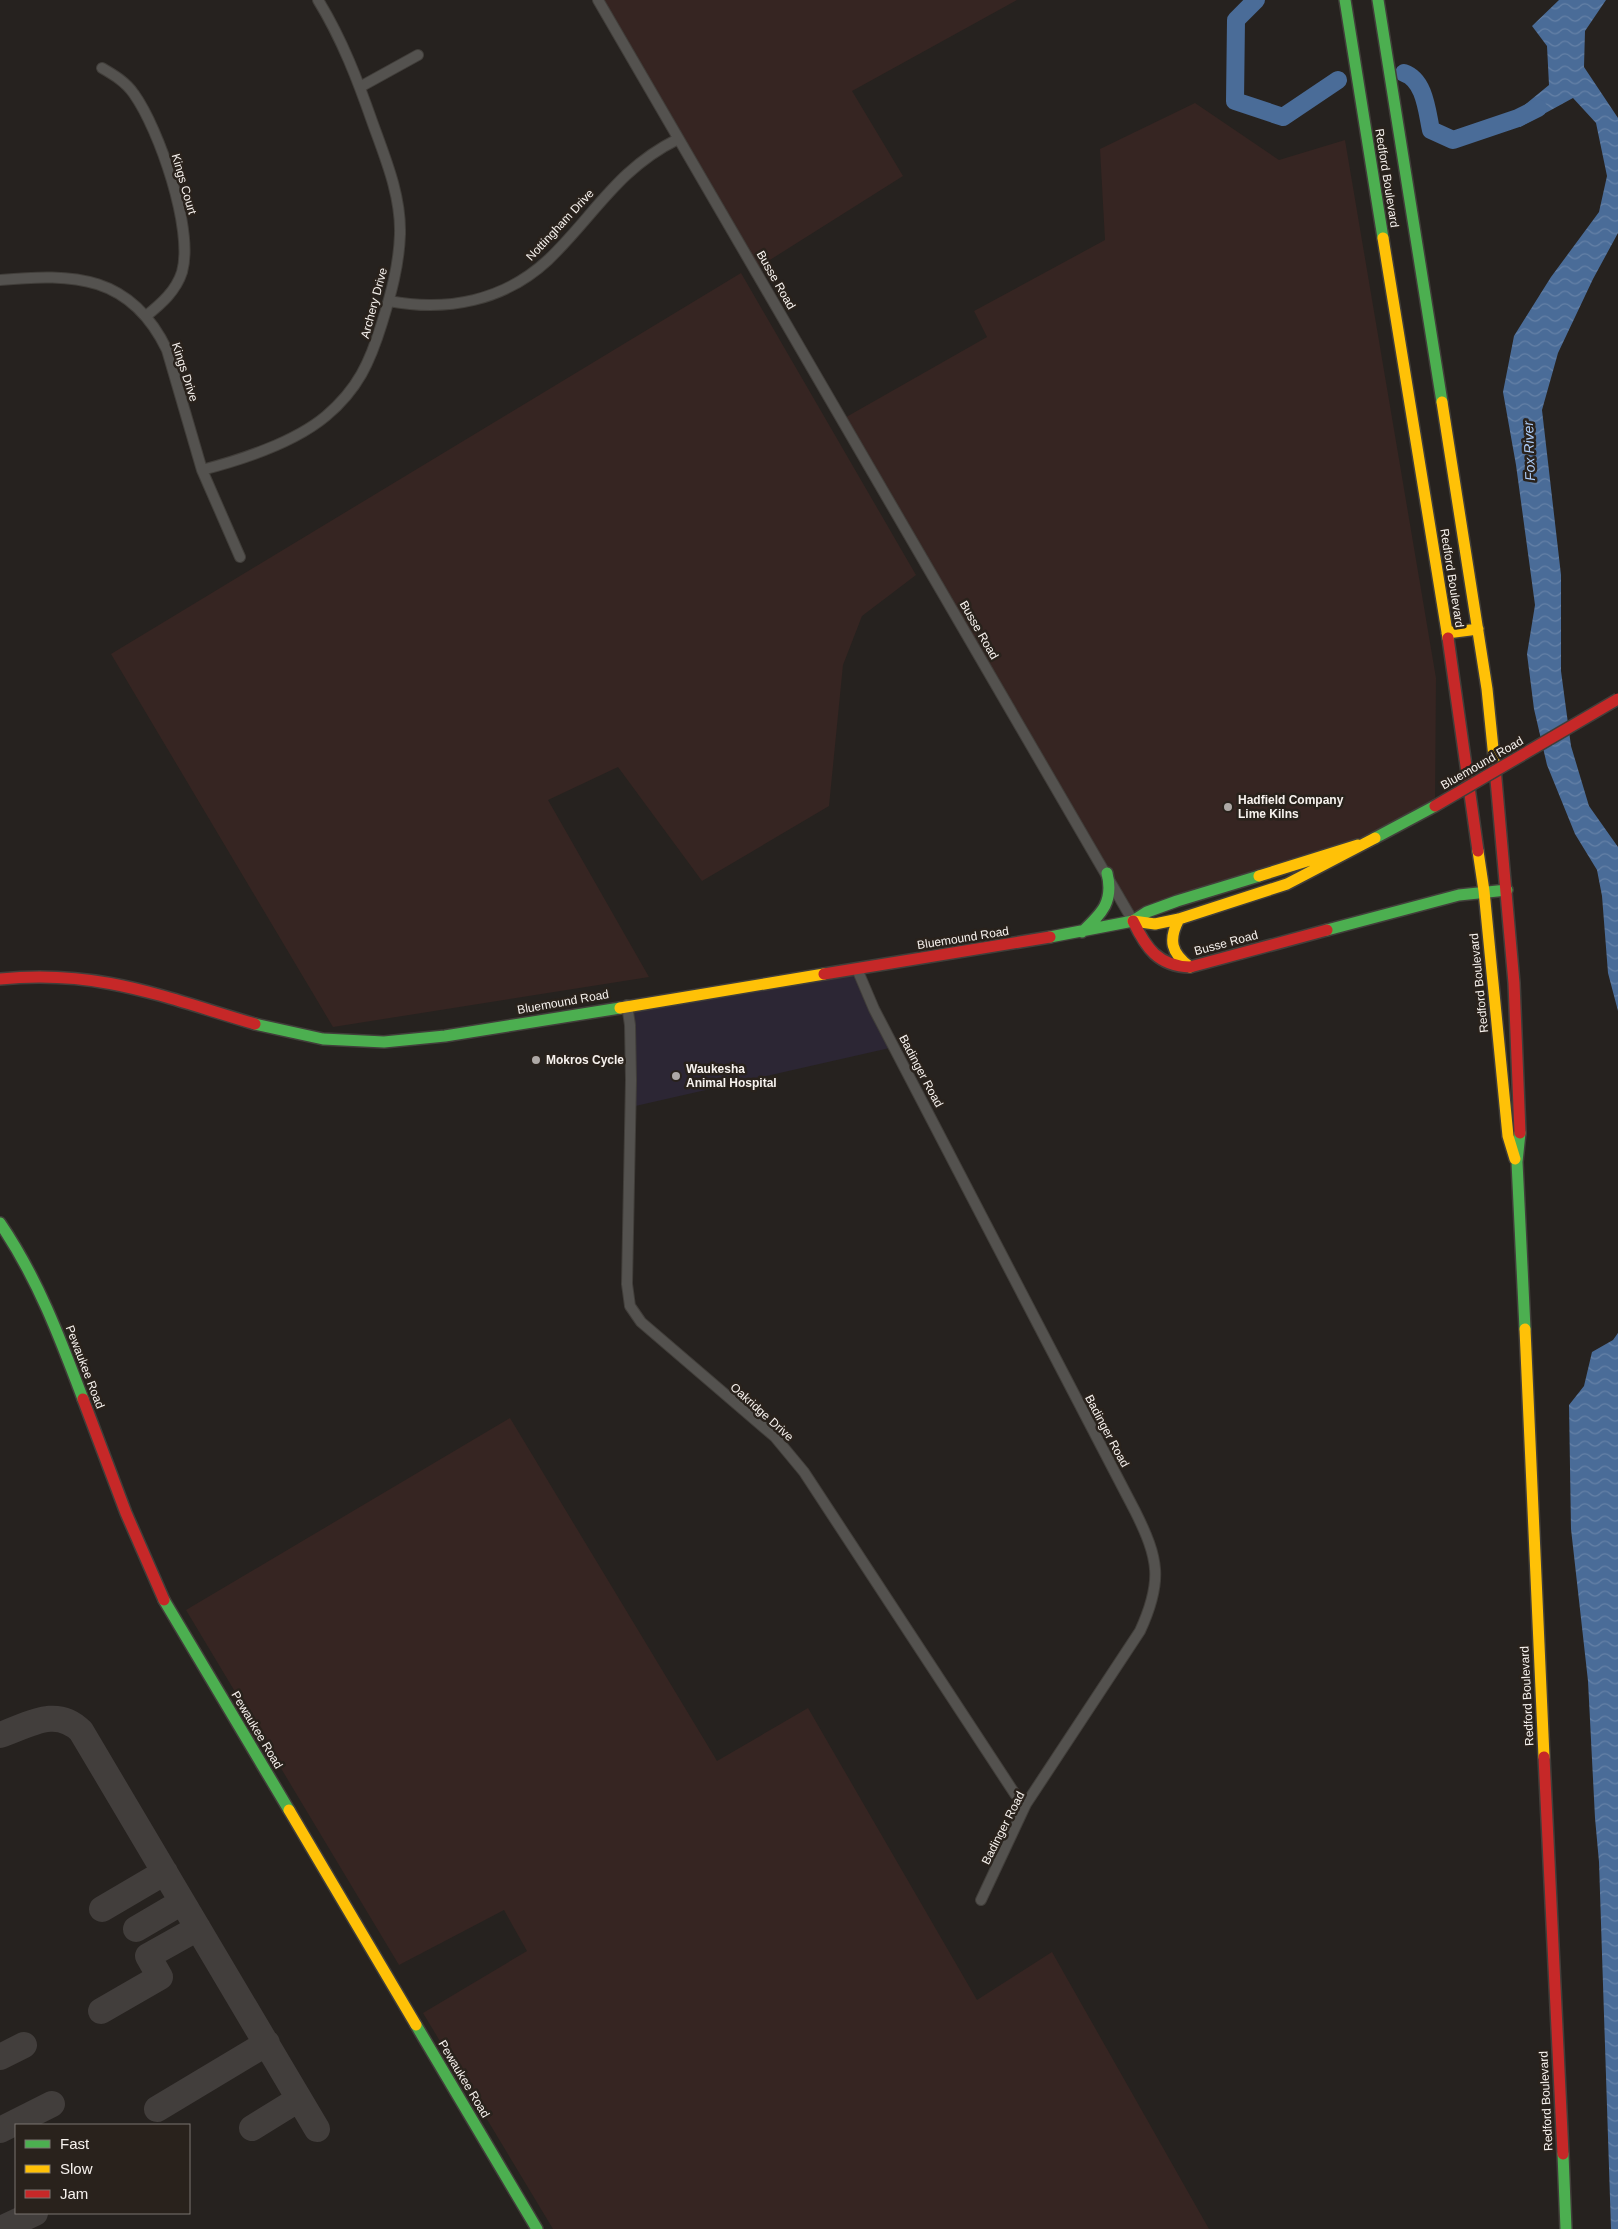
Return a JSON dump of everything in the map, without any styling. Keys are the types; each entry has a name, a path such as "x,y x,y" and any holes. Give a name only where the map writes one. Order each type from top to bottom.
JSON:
{"main road":[{"name":"Redford Boulevard","path":"1344,0 1447,633 1484,891 1508,1136 1517,1162"},
{"name":"Redford Boulevard","path":"1378,0 1487,689 1507,890 1514,983 1520,1137 1517,1162 1566,2229"},
{"path":"1447,633 1478,629"},
{"name":"Bluemound Road","path":"0,979 57,977 121,984 279,1030 311,1037 349,1041 395,1042 436,1038 627,1005 858,969 1082,932 1133,921 1154,924 1179,919 1287,884 1435,806 1618,699"},
{"name":"Bluemound Road","path":"1133,921 1147,912 1177,901 1358,845"},
{"path":"1082,932 1103,910 1109,898 1111,888 1106,873"},
{"name":"Busse Road","path":"1133,921 1146,946 1156,957 1172,966 1190,967 1450,897 1484,891 1507,890"},
{"path":"1179,919 1171,932 1172,948 1180,960 1190,967"},
{"name":"Pewaukee Road","path":"0,1223 23,1261 52,1318 144,1557 164,1599 537,2229"}],"street":[{"name":"Archery Drive","path":"202,470 247,456 292,438 326,416 354,387 369,363 389,300 397,266 400,234 398,202 390,171 360,87 332,24 318,0"},
{"name":"Busse Road","path":"598,0 1133,921"},
{"path":"360,87 418,55"},
{"name":"Kings Court","path":"102,68 122,80 140,103 162,155 183,224 185,251 181,274 172,291 146,316"},
{"name":"Nottingham Drive","path":"389,300 429,306 457,304 486,298 506,290 549,259 626,174 646,158 678,139"},
{"name":"Kings Drive","path":"0,280 58,276 85,280 117,293 146,316 159,334 167,350 202,470 240,557"},
{"name":"Badinger Road","path":"858,969 874,1009 1147,1535 1156,1573 1155,1592 1140,1631 1026,1804 981,1900"},
{"name":"Oakridge Drive","path":"627,1005 630,1025 631,1080 628,1299 632,1312 652,1333 783,1445 809,1480 1015,1794 1026,1804"}],"shaded area":[{"path":"598,0 1017,0 852,91 903,176 754,270"},
{"path":"1195,103 1279,160 1345,140 1436,678 1435,806 1403,823 1133,921 841,420 987,337 974,311 1105,240 1100,149"},
{"path":"741,273 916,575 862,616 843,665 829,806 702,881 618,767 548,800 649,977 333,1027 111,654"},
{"path":"857,969 894,1047 631,1107 627,1005"},
{"path":"510,1418 717,1761 808,1708 977,2000 1052,1952 1209,2229 553,2229 423,2013 527,1951 504,1910 399,1965 186,1610"}],"water":[{"name":"Fox River","path":"1559,0 1606,0 1585,31 1584,67 1618,118 1618,233 1593,279 1558,353 1542,410 1561,575 1561,671 1571,746 1589,806 1618,847 1618,1011 1608,973 1602,896 1597,870 1575,834 1547,765 1534,709 1527,654 1535,605 1516,465 1503,392 1514,336 1551,277 1599,212 1607,176 1596,123 1573,98 1520,127 1515,113 1549,85 1547,46 1532,26"},
{"path":"1618,1333 1618,2229 1611,2229 1599,1862 1588,1681 1571,1529 1569,1405 1584,1386 1592,1352 1613,1340"}],"waterway":[{"path":"1256,0 1236,20 1235,101 1283,117 1338,80"},
{"path":"1404,73 1417,82 1421,89 1431,130 1453,140 1518,118 1538,108"}],"taxiway":[{"path":"0,1735 32,1723 52,1719 72,1724 81,1731 317,2129"},
{"path":"102,1909 165,1872"},
{"path":"136,1929 182,1902"},
{"path":"101,2011 160,1977 148,1956 198,1928"},
{"path":"157,2109 267,2043"},
{"path":"0,2057 24,2045"},
{"path":"252,2128 299,2099"},
{"path":"0,2130 52,2104"},
{"path":"1,2229 33,2214"}],"traffic: fast":[{"path":"1345,0 1383,238"},
{"path":"1378,0 1442,402"},
{"path":"1375,838 1435,806"},
{"path":"1082,932 1101,913 1105,906 1109,892 1107,873"},
{"path":"1050,937 1133,921 1147,912 1177,901 1259,876"},
{"path":"1327,930 1459,895 1507,890"},
{"path":"255,1024 323,1039 384,1042 445,1036 620,1008"},
{"path":"1520,1133 1517,1162 1525,1329"},
{"path":"0,1223 36,1286 83,1399"},
{"path":"164,1600 289,1810"},
{"path":"416,2025 537,2229"},
{"path":"1563,2154 1566,2229"}],"traffic: slow":[{"path":"1383,238 1448,638"},
{"path":"1442,402 1487,689 1495,768"},
{"path":"1447,633 1478,629"},
{"path":"1133,921 1155,924 1179,919 1287,884 1375,838"},
{"path":"1259,876 1358,845"},
{"path":"1478,851 1484,891 1508,1136 1515,1159"},
{"path":"1179,919 1173,933 1173,946 1179,957 1190,967"},
{"path":"620,1008 824,974"},
{"path":"1525,1329 1544,1757"},
{"path":"289,1810 416,2025"}],"traffic: jam":[{"path":"1448,638 1478,851"},
{"path":"1435,806 1618,699"},
{"path":"1495,768 1514,983 1520,1133"},
{"path":"1133,921 1154,954 1169,963 1190,967 1327,930"},
{"path":"824,974 1050,937"},
{"path":"0,979 36,977 69,978 100,982 160,995 255,1024"},
{"path":"83,1399 126,1513 164,1600"},
{"path":"1544,1757 1563,2154"}],"place":[{"name":"Hadfield Company Lime Kilns","path":"1228,807"},
{"name":"Mokros Cycle","path":"536,1060"},
{"name":"Waukesha Animal Hospital","path":"676,1076"}]}
